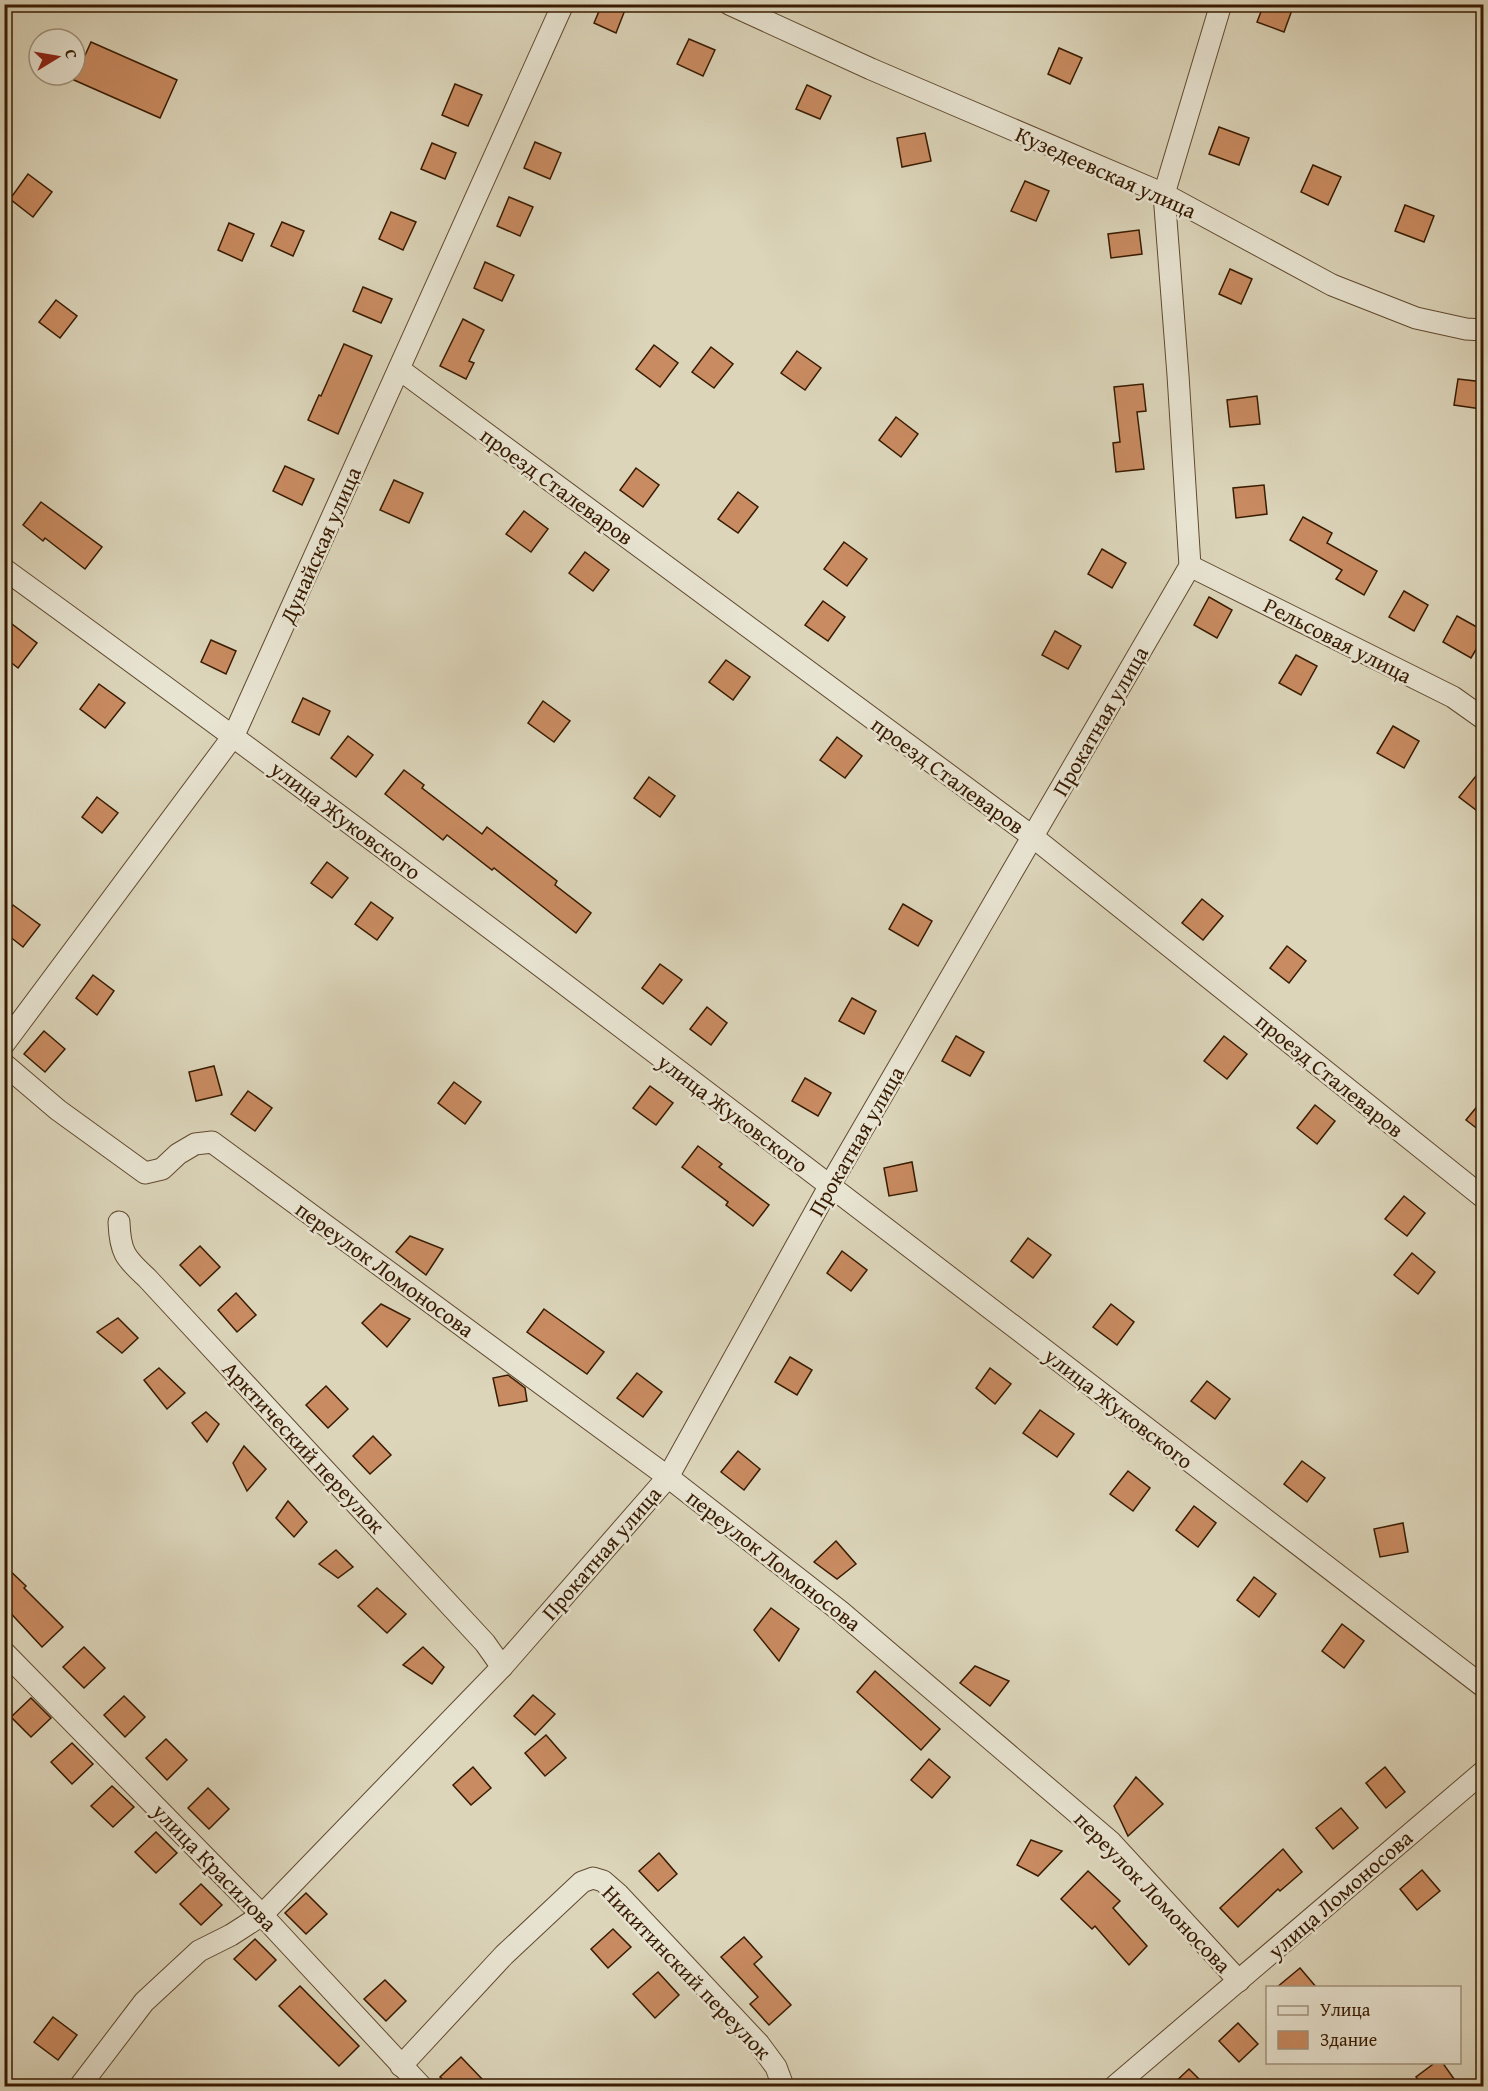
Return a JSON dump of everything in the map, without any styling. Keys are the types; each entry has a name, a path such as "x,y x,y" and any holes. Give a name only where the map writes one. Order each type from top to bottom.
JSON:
{"street":[{"name":"Дунайская улица","path":"4,1044 234,735 563,4"},
{"name":"Кузедеевская улица","path":"729,4 871,69 1164,194 1332,285 1416,318 1466,329 1484,330"},
{"path":"1190,566 1179,375 1164,194 1221,4"},
{"name":"проезд Сталеваров","path":"399,369 1033,837 1484,1198"},
{"name":"Рельсовая улица","path":"1190,566 1453,697 1484,719"},
{"name":"Прокатная улица","path":"80,2086 144,2002 199,1951 231,1935 262,1915 502,1667 668,1477 830,1185 1190,566"},
{"name":"улица Жуковского","path":"4,570 234,735 830,1185 1484,1687"},
{"name":"переулок Ломоносова","path":"4,1064 58,1110 145,1173 162,1169 178,1154 195,1144 212,1142 668,1477 840,1611 1111,1842 1239,1981"},
{"name":"Арктический переулок","path":"119,1222 120,1243 129,1262 147,1278 477,1634 502,1667"},
{"name":"улица Красилова","path":"4,1652 262,1915 421,2086"},
{"name":"улица Ломоносова","path":"1115,2086 1484,1771"},
{"name":"Никитинский переулок","path":"401,2066 504,1955 582,1882 593,1878 603,1881 618,1894 759,2043 776,2067 783,2086"}],"building":[{"path":"602,4 612,4 625,10 616,33 594,23"},
{"path":"1264,4 1277,4 1292,10 1284,32 1257,22"},
{"path":"689,39 715,50 703,76 677,64"},
{"path":"91,42 177,80 160,118 87,86 87,51"},
{"path":"1059,48 1082,58 1070,84 1048,74"},
{"path":"455,84 482,95 468,126 442,115"},
{"path":"807,85 831,96 820,119 796,109"},
{"path":"1219,127 1249,138 1239,165 1209,154"},
{"path":"925,133 931,161 902,167 897,138"},
{"path":"535,142 561,153 550,179 524,168"},
{"path":"432,143 456,153 445,179 421,169"},
{"path":"1313,165 1341,177 1328,205 1301,192"},
{"path":"28,174 52,192 33,217 10,199"},
{"path":"1025,181 1049,191 1036,221 1011,211"},
{"path":"509,197 533,207 520,236 497,226"},
{"path":"1405,205 1434,216 1424,242 1395,231"},
{"path":"391,212 416,222 403,250 379,239"},
{"path":"282,222 304,231 293,256 271,246"},
{"path":"229,223 254,234 242,261 218,250"},
{"path":"1139,230 1142,254 1111,258 1108,234"},
{"path":"485,262 514,275 502,301 474,288"},
{"path":"1230,269 1252,279 1241,304 1219,294"},
{"path":"363,287 392,299 381,323 353,311"},
{"path":"56,300 77,316 60,338 39,322"},
{"path":"463,319 484,330 469,361 474,363 466,379 440,366"},
{"path":"344,344 372,356 338,434 308,420"},
{"path":"654,345 678,363 660,387 636,369"},
{"path":"711,347 733,364 714,388 692,372"},
{"path":"797,351 821,368 805,390 781,373"},
{"path":"1458,379 1484,382 1481,409 1454,405"},
{"path":"1143,384 1146,411 1137,412 1144,469 1116,472 1113,443 1120,442 1114,387"},
{"path":"1257,396 1260,424 1230,427 1227,400"},
{"path":"896,417 918,434 901,457 879,440"},
{"path":"285,466 314,479 302,505 273,491"},
{"path":"636,468 659,485 643,507 620,490"},
{"path":"394,480 423,493 409,523 380,510"},
{"path":"1264,485 1267,514 1236,518 1233,488"},
{"path":"738,492 758,507 738,533 718,519"},
{"path":"41,502 102,547 85,569 45,538 43,541 23,525"},
{"path":"524,511 548,529 531,552 506,534"},
{"path":"1303,517 1332,533 1327,543 1377,571 1364,595 1336,579 1342,570 1290,540"},
{"path":"844,542 867,559 847,586 824,569"},
{"path":"1102,549 1126,563 1112,588 1088,574"},
{"path":"585,552 609,570 593,591 569,573"},
{"path":"1404,591 1428,605 1414,631 1389,617"},
{"path":"1209,597 1232,610 1217,638 1194,625"},
{"path":"823,601 845,617 828,641 805,625"},
{"path":"1457,616 1484,631 1484,636 1471,658 1443,642"},
{"path":"4,618 37,643 18,668 4,657"},
{"path":"1055,631 1081,646 1068,669 1042,655"},
{"path":"211,640 236,651 226,674 201,662"},
{"path":"1296,655 1317,666 1301,695 1279,683"},
{"path":"726,660 750,677 733,700 709,682"},
{"path":"99,684 125,703 105,728 80,709"},
{"path":"303,698 330,711 319,735 292,722"},
{"path":"543,701 570,721 554,742 528,723"},
{"path":"1393,726 1419,741 1404,768 1377,753"},
{"path":"348,736 373,755 356,777 331,758"},
{"path":"837,737 862,756 845,778 820,760"},
{"path":"1484,766 1484,816 1459,797"},
{"path":"404,770 424,785 422,788 482,834 487,827 557,881 555,885 591,913 576,933 494,868 492,870 447,835 443,840 385,794"},
{"path":"649,777 675,796 660,817 634,798"},
{"path":"97,797 118,813 102,833 82,817"},
{"path":"327,862 348,878 332,898 311,883"},
{"path":"1202,899 1223,916 1203,940 1182,923"},
{"path":"371,902 393,918 377,940 355,924"},
{"path":"903,904 932,921 918,946 889,929"},
{"path":"13,905 40,925 23,947 4,932 4,917"},
{"path":"1287,946 1306,961 1289,983 1270,968"},
{"path":"660,964 682,980 663,1004 642,988"},
{"path":"93,975 114,991 97,1015 76,998"},
{"path":"852,998 876,1011 864,1034 839,1021"},
{"path":"707,1007 727,1023 711,1045 690,1029"},
{"path":"44,1031 65,1049 45,1072 24,1054"},
{"path":"956,1036 984,1052 970,1076 942,1061"},
{"path":"1224,1036 1247,1054 1227,1079 1204,1061"},
{"path":"214,1066 222,1095 196,1101 189,1072"},
{"path":"805,1078 831,1093 818,1116 792,1101"},
{"path":"454,1082 481,1102 465,1124 438,1103"},
{"path":"650,1086 673,1103 656,1125 633,1108"},
{"path":"248,1091 272,1108 255,1131 231,1114"},
{"path":"1484,1098 1484,1134 1466,1120"},
{"path":"1315,1105 1335,1121 1317,1144 1297,1128"},
{"path":"698,1146 722,1164 719,1167 769,1205 753,1226 726,1205 728,1202 682,1167"},
{"path":"912,1162 917,1191 889,1196 884,1168"},
{"path":"1404,1196 1425,1213 1407,1236 1385,1219"},
{"path":"410,1236 443,1249 426,1275 396,1252"},
{"path":"1028,1238 1051,1255 1033,1278 1011,1261"},
{"path":"200,1246 220,1267 200,1286 180,1265"},
{"path":"842,1251 867,1270 851,1291 827,1273"},
{"path":"1412,1253 1435,1272 1418,1294 1394,1275"},
{"path":"236,1293 256,1315 237,1332 218,1310"},
{"path":"381,1304 410,1319 387,1347 362,1323"},
{"path":"1111,1304 1134,1322 1117,1345 1093,1327"},
{"path":"544,1309 604,1352 587,1374 527,1332"},
{"path":"118,1318 138,1338 122,1353 97,1332"},
{"path":"790,1357 812,1370 797,1395 775,1382"},
{"path":"159,1368 185,1393 167,1409 144,1380"},
{"path":"990,1368 1011,1384 995,1404 976,1388"},
{"path":"637,1373 662,1392 643,1417 617,1398"},
{"path":"508,1375 525,1388 527,1401 499,1406 493,1378"},
{"path":"1207,1381 1230,1399 1215,1419 1191,1401"},
{"path":"326,1386 348,1409 328,1428 306,1405"},
{"path":"1040,1410 1074,1434 1057,1457 1023,1433"},
{"path":"206,1412 219,1424 207,1442 192,1423"},
{"path":"373,1436 391,1455 370,1474 353,1456"},
{"path":"244,1446 266,1469 247,1491 233,1463"},
{"path":"738,1451 760,1469 744,1490 721,1472"},
{"path":"1302,1461 1325,1478 1307,1502 1284,1484"},
{"path":"1128,1471 1150,1488 1133,1511 1110,1494"},
{"path":"288,1501 307,1522 294,1537 276,1518"},
{"path":"1194,1506 1216,1523 1198,1547 1176,1530"},
{"path":"1403,1523 1408,1552 1380,1557 1374,1529"},
{"path":"836,1541 856,1564 837,1579 814,1562"},
{"path":"336,1550 353,1567 338,1578 319,1564"},
{"path":"4,1565 63,1627 42,1647 4,1606"},
{"path":"1254,1577 1276,1594 1259,1617 1237,1600"},
{"path":"377,1588 406,1614 387,1633 358,1606"},
{"path":"771,1608 799,1629 779,1661 754,1630"},
{"path":"1342,1624 1364,1641 1344,1668 1322,1651"},
{"path":"84,1647 105,1668 84,1688 63,1667"},
{"path":"423,1647 444,1667 432,1684 403,1665"},
{"path":"975,1666 1009,1681 990,1706 960,1683"},
{"path":"875,1671 940,1729 921,1750 857,1692"},
{"path":"533,1695 555,1714 535,1735 514,1716"},
{"path":"124,1696 145,1717 125,1737 104,1715"},
{"path":"31,1698 51,1718 31,1737 11,1717"},
{"path":"546,1735 566,1758 545,1776 525,1753"},
{"path":"166,1739 187,1760 167,1780 146,1758"},
{"path":"72,1743 93,1764 72,1784 51,1762"},
{"path":"929,1759 950,1777 932,1798 911,1780"},
{"path":"473,1767 491,1788 471,1805 453,1785"},
{"path":"1385,1767 1405,1792 1386,1808 1366,1783"},
{"path":"1136,1777 1163,1804 1128,1836 1114,1806"},
{"path":"112,1786 134,1807 113,1827 91,1806"},
{"path":"208,1788 229,1809 209,1829 188,1808"},
{"path":"1341,1808 1358,1828 1333,1849 1316,1828"},
{"path":"156,1832 177,1853 156,1873 135,1852"},
{"path":"1031,1840 1062,1851 1038,1876 1017,1865"},
{"path":"1283,1849 1302,1872 1280,1891 1278,1889 1238,1927 1220,1908"},
{"path":"659,1853 677,1874 658,1891 639,1871"},
{"path":"1422,1870 1440,1891 1417,1910 1400,1889"},
{"path":"1088,1871 1120,1901 1113,1908 1147,1946 1129,1965 1095,1926 1092,1929 1061,1899"},
{"path":"201,1884 222,1905 201,1925 180,1904"},
{"path":"306,1893 327,1914 306,1934 285,1913"},
{"path":"613,1929 631,1947 608,1968 591,1949"},
{"path":"744,1937 762,1957 754,1964 791,2005 769,2025 750,2004 758,1997 721,1957"},
{"path":"255,1939 276,1960 256,1980 234,1959"},
{"path":"1300,1968 1315,1986 1278,1986"},
{"path":"658,1972 679,1995 655,2018 633,1994"},
{"path":"385,1980 406,2001 386,2021 364,1999"},
{"path":"300,1986 359,2046 339,2066 279,2006"},
{"path":"53,2017 77,2035 58,2060 34,2042"},
{"path":"1238,2023 1258,2044 1239,2062 1219,2041"},
{"path":"461,2057 482,2079 474,2086 450,2086 440,2077"},
{"path":"1433,2064 1443,2064 1459,2086 1423,2086 1416,2077"},
{"path":"1189,2069 1206,2086 1171,2086"}]}
